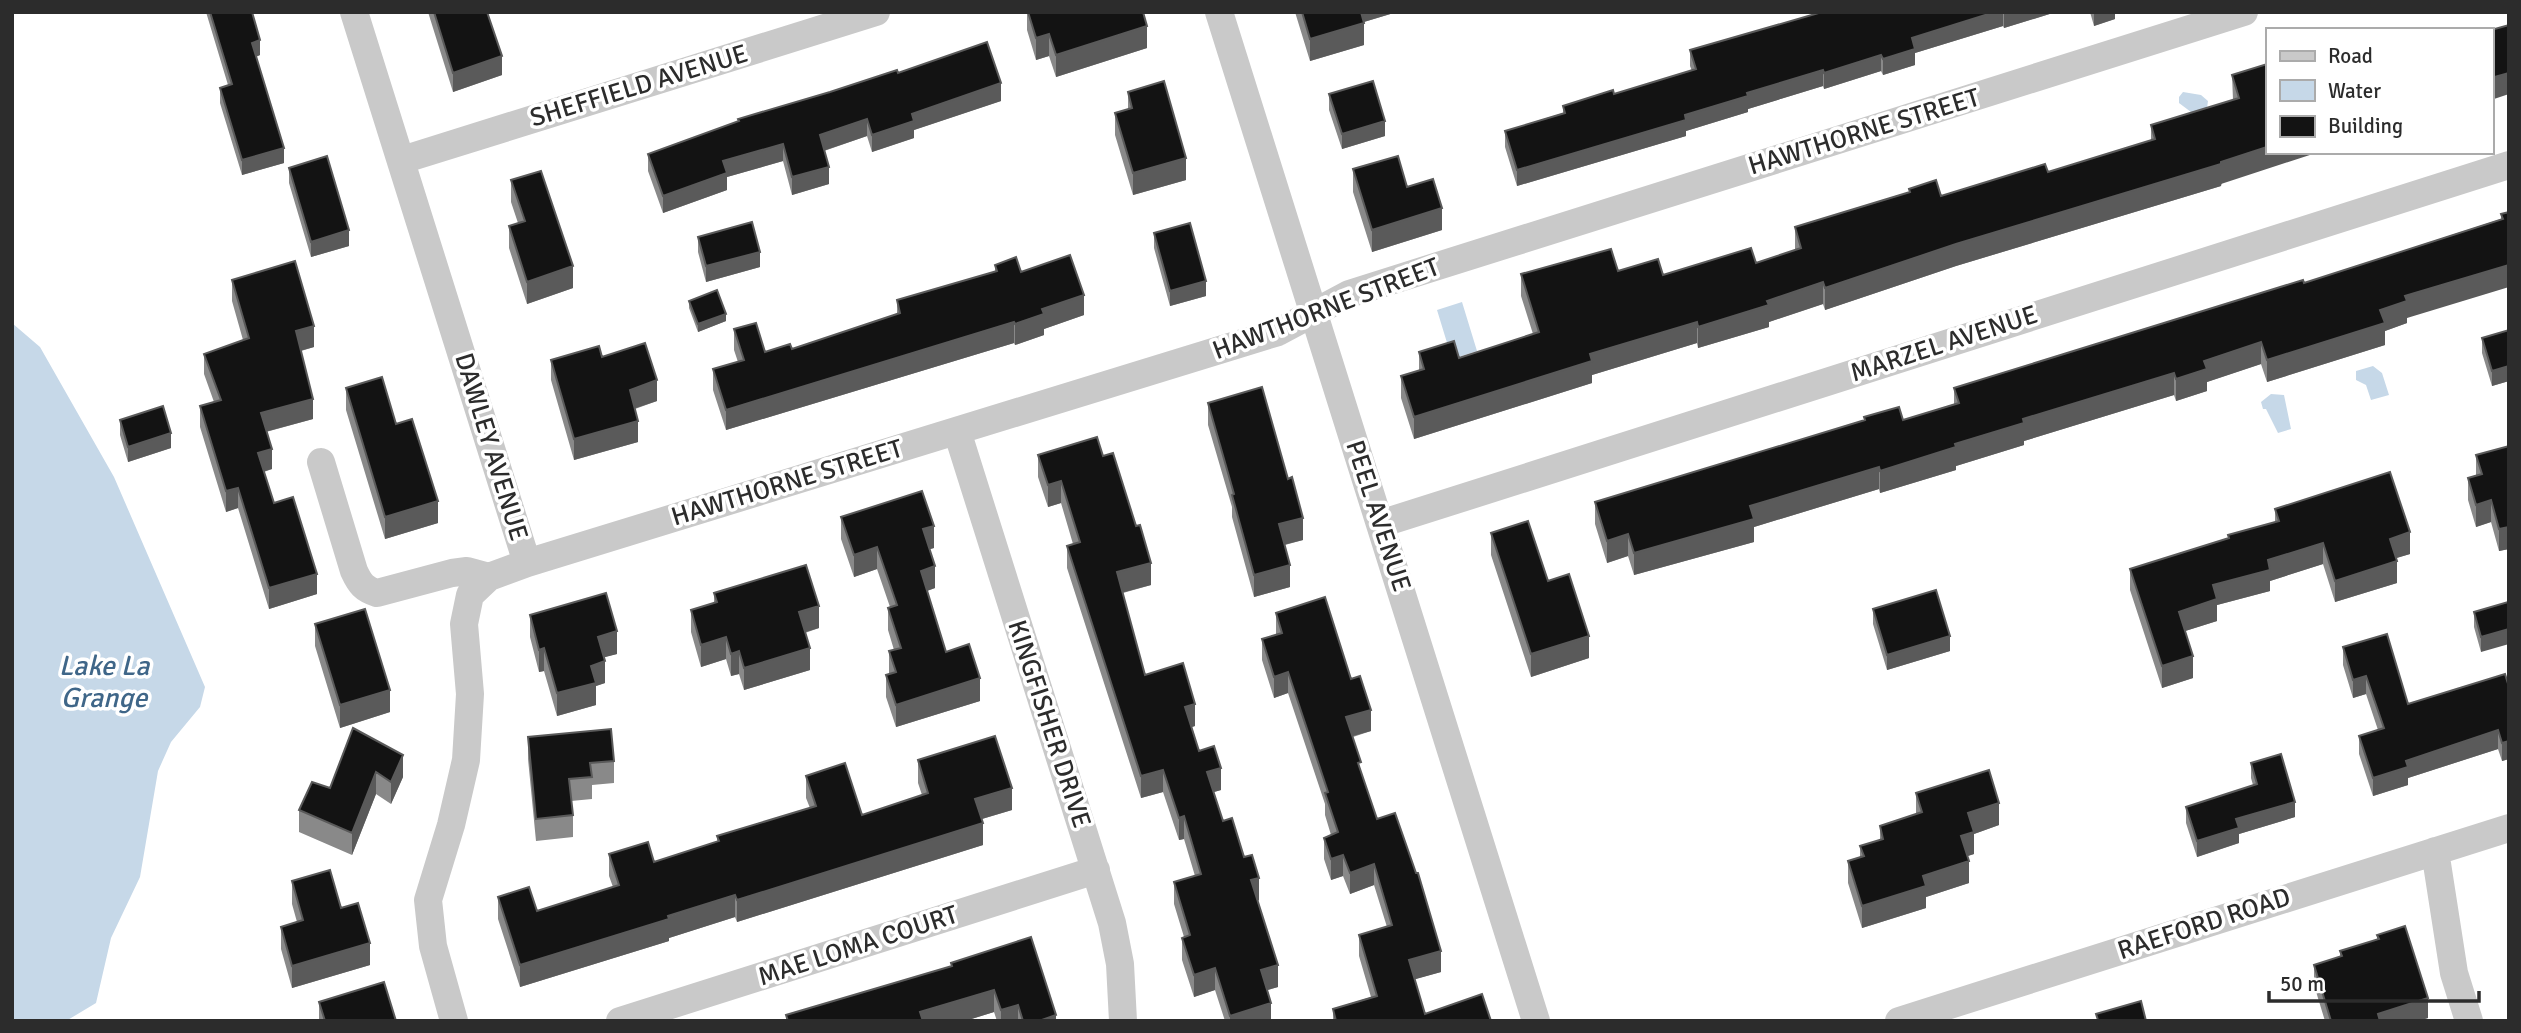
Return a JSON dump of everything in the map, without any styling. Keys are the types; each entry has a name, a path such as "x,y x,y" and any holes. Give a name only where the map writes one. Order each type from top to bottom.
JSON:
{"street":[{"name":"DAWLEY AVENUE","path":"354,12 527,563 489,577 470,595 464,624 470,694 466,760 451,825 428,900 433,946 454,1021"},
{"name":"SHEFFIELD AVENUE","path":"402,160 876,12"},
{"name":"PEEL AVENUE","path":"1219,12 1536,1021"},
{"name":"HAWTHORNE STREET","path":"527,563 1278,332 1349,294 2244,12"},
{"name":"MARZEL AVENUE","path":"1380,524 2509,165"},
{"name":"KINGFISHER DRIVE","path":"957,431 1112,923 1120,964 1123,1021"},
{"path":"321,463 354,571 366,589 377,593 467,571 489,577"},
{"name":"RAEFORD ROAD","path":"1899,1021 2509,828"},
{"path":"2435,851 2454,973 2469,1021"},
{"name":"MAE LOMA COURT","path":"620,1021 1096,870"}],"water":[{"path":"2183,92 2201,95 2208,101 2207,108 2195,115 2179,103"},
{"path":"1462,302 1477,351 1452,359 1437,310"},
{"name":"Lake La Grange","path":"12,323 40,347 114,477 205,687 200,707 171,742 158,771 140,877 111,938 96,1003 66,1021 12,1021"},
{"path":"2373,366 2382,373 2389,395 2371,400 2366,385 2356,380 2356,371"},
{"path":"2271,394 2284,395 2291,429 2278,433 2266,409 2263,409 2261,402"}],"building":[{"path":"210,12 252,12 260,40 252,43 284,148 242,160 220,88 232,84"},
{"path":"434,12 487,12 502,56 453,73"},
{"path":"1028,12 1143,12 1147,26 1056,55 1049,34 1036,38"},
{"path":"1302,12 1361,12 1364,23 1310,39"},
{"path":"1822,12 1995,12 1912,38 1915,49 1883,59 1881,55 1824,73 1823,70 1747,93 1748,96 1685,115 1686,120 1517,170 1505,131 1565,113 1563,106 1613,90 1614,94 1696,69 1690,50"},
{"path":"2509,25 2509,73 2493,77 2493,29"},
{"path":"987,42 1001,83 912,114 914,121 872,135 867,119 820,135 829,167 792,177 783,144 723,161 727,173 663,196 648,154 739,121 738,119 897,70 898,73"},
{"path":"2266,64 2266,147 2221,164 1956,244 1825,288 1823,282 1767,301 1769,305 1698,327 1697,322 1590,354 1592,361 1414,417 1401,376 1424,369 1419,352 1454,341 1459,358 1539,332 1521,274 1611,249 1618,271 1658,259 1663,275 1751,248 1756,263 1801,248 1795,227 1910,192 1909,189 1936,180 1941,196 2045,164 2048,172 2155,139 2151,125 2239,98 2232,75"},
{"path":"1164,81 1186,158 1133,173 1115,113 1132,108 1128,92"},
{"path":"1373,81 1385,121 1342,134 1329,94"},
{"path":"327,156 349,230 311,242 289,168"},
{"path":"1398,156 1407,187 1433,179 1442,208 1372,230 1353,169"},
{"path":"541,171 573,266 527,282 509,226 525,221 511,180"},
{"path":"2509,212 2509,265 2405,296 2407,301 2380,310 2385,323 2267,360 2261,342 2204,361 2207,369 2176,379 2174,373 2023,419 2024,423 1880,471 1879,467 1750,506 1754,519 1634,553 1628,534 1607,541 1595,502 1865,420 1864,417 1899,407 1903,420 1959,403 1954,388 2303,280 2304,283 2503,219 2501,214"},
{"path":"752,222 760,252 706,266 698,237"},
{"path":"1190,223 1206,281 1170,291 1154,233"},
{"path":"1070,255 1084,295 1042,309 1044,314 726,410 713,369 744,360 734,329 756,323 765,352 790,344 792,349 900,313 897,300 997,271 995,265 1016,257 1021,272"},
{"path":"295,261 314,326 296,331 313,399 261,413 272,449 258,453 274,503 293,497 317,574 269,588 238,488 226,491 200,406 221,400 204,354 249,338 232,280"},
{"path":"717,290 726,314 698,324 689,301"},
{"path":"2509,330 2509,366 2492,371 2482,338"},
{"path":"645,343 657,380 630,390 638,421 574,439 551,360 599,346 602,357"},
{"path":"382,377 396,424 412,419 438,501 385,517 346,388"},
{"path":"1262,387 1288,479 1292,477 1303,518 1279,524 1290,565 1254,575 1208,403"},
{"path":"163,406 171,433 128,447 120,420"},
{"path":"1097,437 1103,456 1113,453 1151,563 1117,572 1145,675 1183,663 1195,704 1185,707 1199,751 1214,746 1221,768 1207,772 1223,821 1232,818 1244,857 1252,855 1259,878 1251,880 1278,965 1261,970 1271,1003 1230,1016 1215,968 1194,975 1182,938 1190,935 1174,882 1201,874 1184,816 1179,818 1163,770 1141,776 1067,546 1080,542 1061,481 1048,485 1038,455"},
{"path":"2509,446 2509,527 2499,529 2491,500 2476,505 2468,478 2482,474 2476,455"},
{"path":"2390,472 2410,532 2390,539 2397,561 2335,581 2323,543 2268,560 2270,570 2213,585 2217,599 2179,612 2193,656 2162,666 2130,569 2229,538 2228,535 2279,521 2275,509"},
{"path":"922,491 934,526 923,529 935,566 921,571 946,652 969,644 980,678 896,705 886,675 896,672 889,651 901,648 888,608 897,605 877,547 854,555 841,517"},
{"path":"1528,521 1548,581 1569,574 1589,636 1531,654 1491,533"},
{"path":"806,565 819,606 799,612 810,648 744,668 739,651 731,654 726,637 701,645 691,610 717,602 714,593"},
{"path":"1936,590 1950,636 1887,655 1873,609"},
{"path":"606,593 617,631 598,637 605,661 591,666 596,683 557,693 544,648 539,650 530,615"},
{"path":"1325,597 1351,679 1360,676 1371,710 1346,717 1361,762 1358,763 1377,819 1395,813 1418,873 1441,951 1409,960 1425,1014 1482,994 1491,1021 1336,1021 1333,1009 1377,996 1359,935 1392,925 1374,864 1350,873 1343,855 1331,859 1324,838 1338,832 1325,793 1328,792 1288,672 1274,677 1262,639 1282,633 1276,613"},
{"path":"2508,602 2509,629 2481,637 2474,612"},
{"path":"365,609 390,690 340,705 315,624"},
{"path":"2387,634 2408,704 2505,674 2509,687 2509,741 2502,743 2498,730 2406,761 2408,767 2373,778 2359,736 2384,728 2366,676 2353,680 2343,647"},
{"path":"353,728 403,755 391,782 376,772 352,833 299,810 312,782 330,788"},
{"path":"611,729 614,761 590,763 592,777 569,779 573,815 536,819 528,737"},
{"path":"995,736 1012,788 975,799 983,823 737,900 735,895 668,916 669,919 520,965 498,897 529,887 537,911 619,885 609,854 648,842 654,862 719,841 717,836 816,806 806,776 845,763 862,815 928,793 918,760"},
{"path":"2281,754 2295,802 2236,819 2239,828 2197,841 2186,807 2257,784 2251,763"},
{"path":"1989,770 1999,803 1968,813 1974,832 1961,836 1969,861 1923,876 1926,886 1862,906 1848,861 1864,856 1860,846 1883,839 1880,826 1922,812 1916,793"},
{"path":"330,870 341,908 358,903 370,943 292,966 281,927 303,920 292,881"},
{"path":"2405,926 2428,998 2378,1014 2380,1021 2331,1021 2314,965 2342,956 2340,951 2379,939 2377,935"},
{"path":"1031,937 1056,1015 1039,1021 1023,1021 1018,1005 1001,1010 994,990 920,1012 923,1021 788,1021 786,1015 952,966 951,963"},
{"path":"384,982 396,1021 325,1021 319,1002"},
{"path":"2141,1001 2146,1021 2095,1021 2098,1020 2096,1014"}]}
